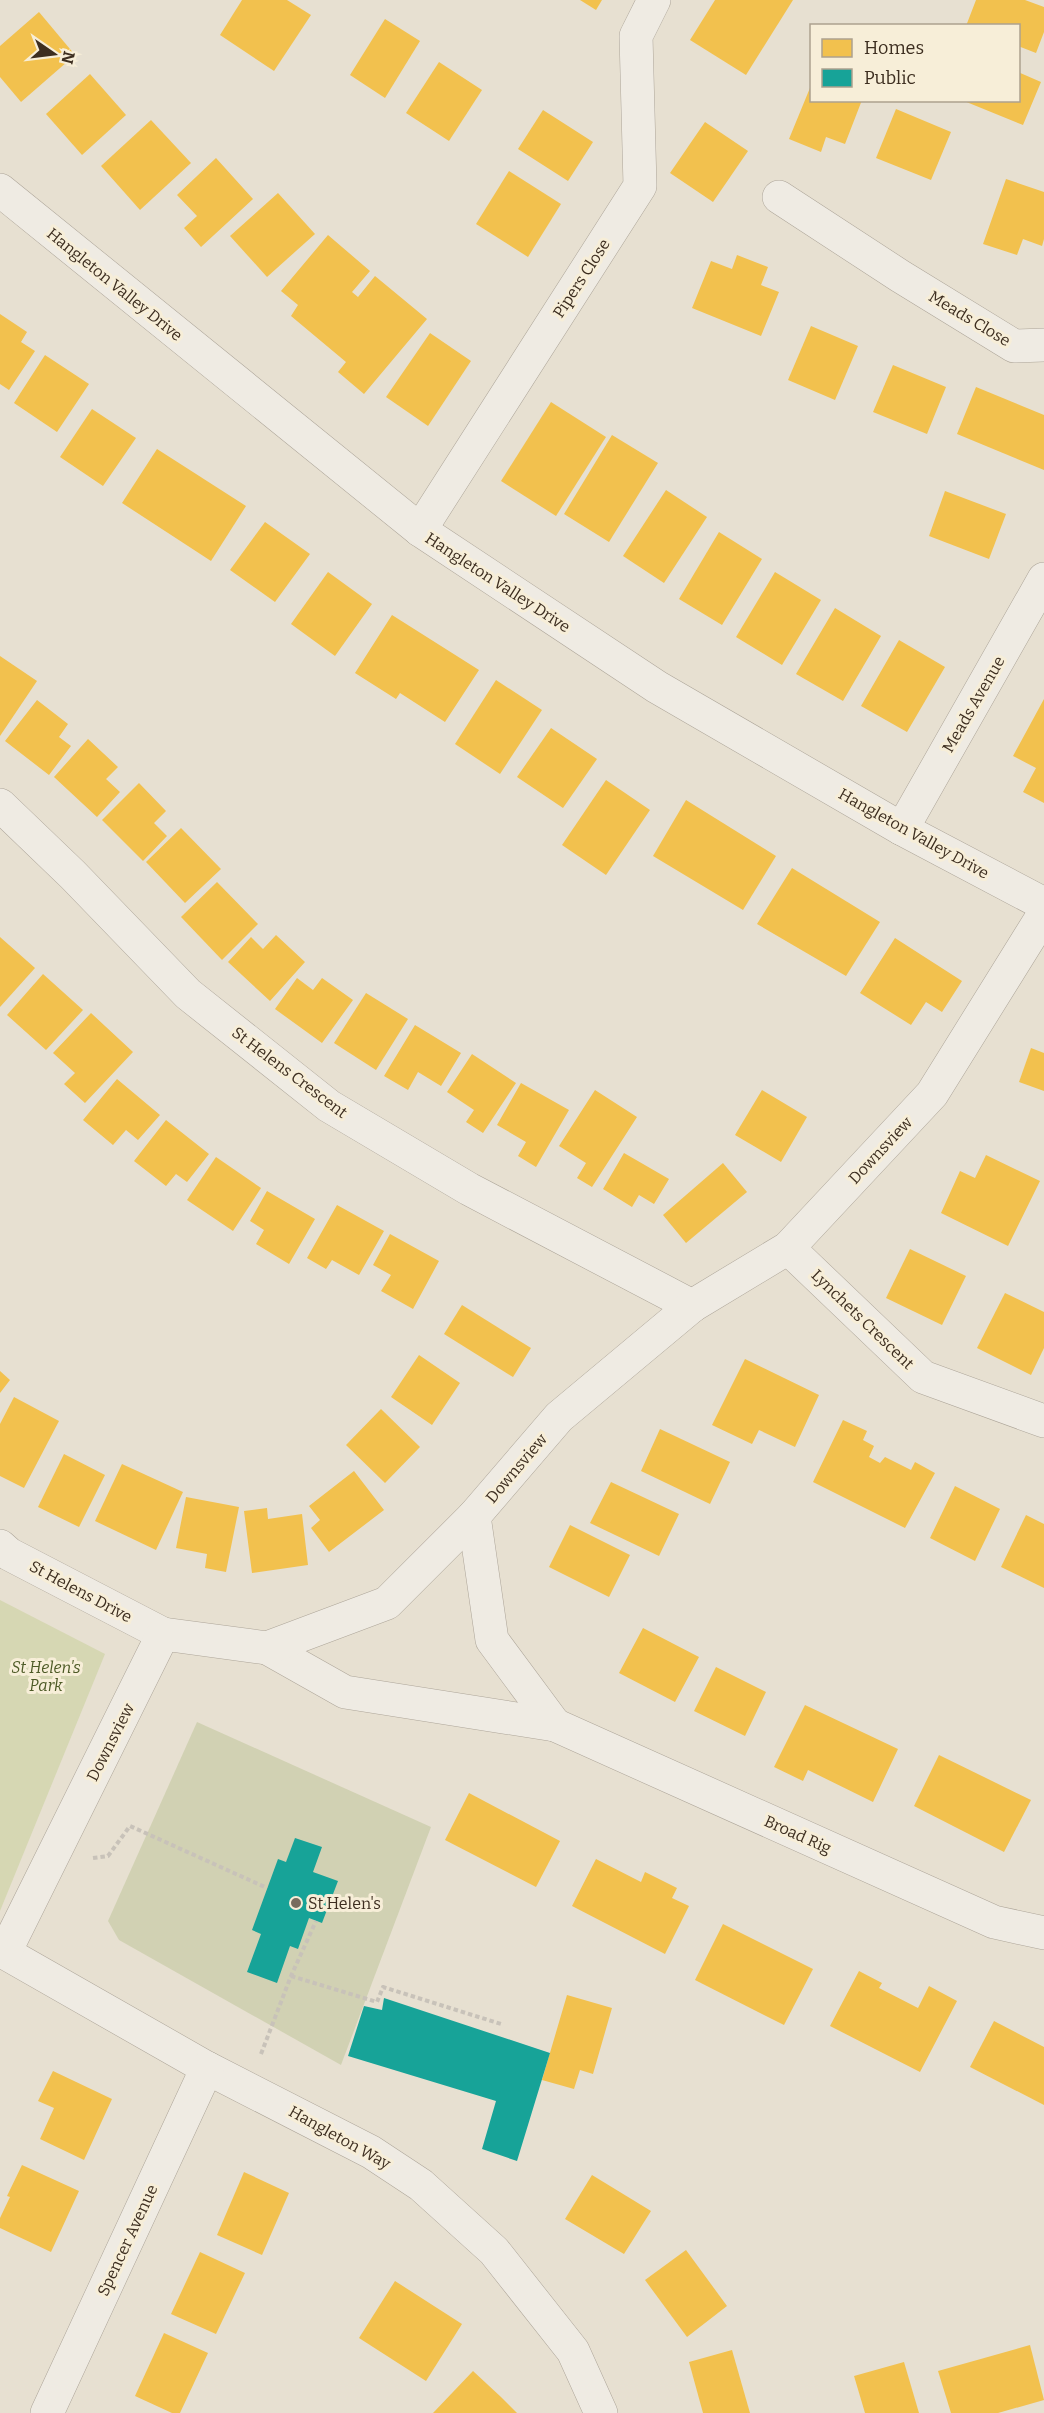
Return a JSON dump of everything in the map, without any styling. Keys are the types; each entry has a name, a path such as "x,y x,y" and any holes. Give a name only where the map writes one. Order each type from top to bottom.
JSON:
{"street":[{"name":"Pipers Close","path":"420,530 640,186 636,36 654,0"},
{"name":"Hangleton Valley Drive","path":"0,190 420,530 657,687 902,829 1044,904"},
{"name":"Meads Close","path":"779,197 900,276 1014,346 1044,345"},
{"name":"Meads Avenue","path":"902,829 1044,579"},
{"name":"St Helens Crescent","path":"0,805 73,875 188,994 329,1106 469,1189 692,1306"},
{"name":"Downsview","path":"2,1951 48,1865 163,1634 267,1648 387,1603 474,1516 559,1417 692,1306 788,1248 932,1094 1044,914"},
{"name":"Lynchets Crescent","path":"788,1248 923,1377 1044,1421"},
{"name":"Broad Rig","path":"474,1516 492,1640 555,1725"},
{"name":"St Helens Drive","path":"0,1546 9,1554 163,1634"},
{"name":"Broad Rig","path":"267,1648 345,1692 555,1725 994,1922 1044,1933"},
{"name":"Hangleton Way","path":"2,1951 207,2068 371,2152 421,2185 494,2251 573,2352 600,2413"},
{"name":"Spencer Avenue","path":"47,2413 207,2068"}],"path":[{"path":"48,1865 108,1856 130,1826 267,1888"},
{"path":"248,2088 291,1976 316,1921"},
{"path":"291,1976 377,2002 382,1987 501,2024"}],"green space":[{"name":"St Helen's Park","path":"0,1600 105,1654 0,1911"},
{"path":"197,1722 431,1827 341,2065 119,1940 108,1921"}],"building: Homes":[{"path":"242,0 287,0 311,15 274,71 220,35"},
{"path":"580,0 602,0 596,10"},
{"path":"715,0 793,0 746,75 690,40"},
{"path":"976,0 1025,0 1044,7 1044,32 1036,53 1020,47 1020,24 967,24"},
{"path":"39,12 75,55 21,102 0,77 0,46"},
{"path":"385,19 420,41 385,98 350,75"},
{"path":"439,62 482,90 449,141 406,113"},
{"path":"1020,73 1041,82 1023,125 966,102 1020,102"},
{"path":"90,74 126,115 82,155 46,114"},
{"path":"810,88 810,102 861,102 845,144 826,137 821,152 789,139"},
{"path":"896,109 951,132 931,180 876,158"},
{"path":"543,110 593,142 568,181 518,149"},
{"path":"151,120 191,163 140,210 101,166"},
{"path":"705,122 748,151 713,202 670,173"},
{"path":"216,158 253,199 201,247 184,228 197,216 177,195"},
{"path":"509,171 561,204 528,257 476,224"},
{"path":"1006,179 1044,192 1042,246 1023,239 1017,255 983,244"},
{"path":"278,193 315,234 267,277 230,236"},
{"path":"328,235 370,271 352,292 358,297 375,276 427,319 364,394 338,372 346,362 291,316 298,305 281,291"},
{"path":"737,255 768,267 761,285 779,292 761,336 692,308 711,261 732,269"},
{"path":"0,314 27,332 21,342 35,351 9,390 0,384"},
{"path":"811,326 858,346 835,400 788,380"},
{"path":"430,333 471,361 428,426 386,397"},
{"path":"45,355 89,384 57,432 14,403"},
{"path":"893,365 946,387 927,434 873,412"},
{"path":"976,387 1044,415 1044,470 957,434"},
{"path":"551,402 606,437 556,516 501,481"},
{"path":"92,409 136,438 103,486 60,457"},
{"path":"612,435 658,463 609,542 564,514"},
{"path":"157,449 246,506 211,561 122,503"},
{"path":"666,490 707,517 664,583 623,556"},
{"path":"945,491 1006,514 989,559 929,536"},
{"path":"265,522 310,554 275,602 230,570"},
{"path":"719,532 762,559 722,625 679,599"},
{"path":"328,572 372,604 335,656 291,624"},
{"path":"775,572 821,600 782,665 736,637"},
{"path":"835,608 881,636 843,701 796,674"},
{"path":"392,615 479,670 445,722 400,693 396,699 355,673"},
{"path":"899,640 945,667 907,732 861,706"},
{"path":"0,656 37,681 0,736"},
{"path":"496,680 542,710 500,774 455,744"},
{"path":"1044,699 1044,803 1023,792 1036,768 1013,756"},
{"path":"37,700 68,724 59,737 71,746 49,775 5,741"},
{"path":"551,728 597,759 563,808 517,777"},
{"path":"88,739 118,767 106,779 120,792 97,817 54,777"},
{"path":"606,780 650,810 606,875 562,845"},
{"path":"139,783 166,811 154,823 167,836 143,861 102,820"},
{"path":"686,800 776,856 743,910 653,856"},
{"path":"181,828 221,869 185,903 146,862"},
{"path":"792,868 880,922 846,976 757,924"},
{"path":"217,882 258,924 222,960 181,917"},
{"path":"276,935 305,962 270,1001 228,962 251,937 263,949"},
{"path":"0,937 35,968 0,1007"},
{"path":"895,938 962,981 942,1012 926,1002 911,1025 860,993"},
{"path":"43,974 83,1010 46,1050 7,1015"},
{"path":"297,978 313,990 322,978 353,1000 322,1043 275,1009"},
{"path":"366,993 408,1019 376,1070 334,1043"},
{"path":"91,1013 133,1052 85,1103 64,1084 75,1073 53,1053"},
{"path":"415,1025 461,1053 441,1086 418,1072 408,1090 384,1076"},
{"path":"1031,1048 1044,1053 1044,1091 1019,1082"},
{"path":"472,1054 516,1083 483,1133 466,1122 474,1110 447,1092"},
{"path":"117,1079 160,1115 138,1140 126,1130 113,1145 83,1120"},
{"path":"521,1083 569,1110 536,1167 518,1156 526,1142 497,1125"},
{"path":"595,1090 637,1117 592,1187 577,1178 586,1163 559,1146"},
{"path":"762,1090 807,1117 781,1162 735,1135"},
{"path":"166,1120 209,1154 187,1182 176,1174 166,1186 134,1161"},
{"path":"624,1153 669,1179 654,1204 639,1195 632,1207 603,1189"},
{"path":"986,1155 1040,1181 1008,1246 941,1213 960,1171 975,1178"},
{"path":"216,1157 261,1188 233,1231 187,1200"},
{"path":"723,1163 747,1192 686,1243 663,1215"},
{"path":"267,1191 315,1219 289,1264 256,1244 264,1230 250,1221"},
{"path":"337,1205 384,1231 359,1275 332,1260 326,1269 307,1258"},
{"path":"390,1234 439,1261 413,1309 381,1291 391,1275 373,1265"},
{"path":"910,1249 966,1276 942,1325 886,1298"},
{"path":"1005,1293 1044,1312 1044,1348 1031,1375 977,1348"},
{"path":"462,1305 531,1348 513,1377 444,1334"},
{"path":"419,1355 460,1383 432,1425 391,1397"},
{"path":"745,1359 819,1395 795,1447 759,1430 752,1444 712,1425"},
{"path":"0,1371 10,1380 0,1393"},
{"path":"14,1397 59,1421 24,1488 0,1476 0,1424"},
{"path":"381,1409 420,1447 385,1483 346,1445"},
{"path":"843,1420 867,1431 863,1440 874,1446 869,1457 880,1463 885,1457 911,1470 915,1462 935,1473 905,1528 813,1482"},
{"path":"660,1429 730,1462 710,1504 641,1471"},
{"path":"64,1454 105,1475 79,1527 38,1507"},
{"path":"122,1464 183,1492 156,1550 95,1521"},
{"path":"354,1471 384,1510 329,1552 311,1528 320,1520 309,1506"},
{"path":"611,1482 679,1514 659,1556 590,1523"},
{"path":"955,1486 1000,1509 975,1561 930,1538"},
{"path":"186,1497 239,1507 226,1572 205,1568 207,1554 176,1548"},
{"path":"267,1508 268,1519 302,1514 308,1565 252,1573 244,1511"},
{"path":"1026,1515 1044,1524 1044,1588 1001,1567"},
{"path":"570,1525 630,1555 609,1597 549,1567"},
{"path":"643,1628 699,1657 675,1702 619,1673"},
{"path":"716,1667 766,1692 745,1736 694,1711"},
{"path":"805,1705 898,1749 873,1802 808,1770 803,1781 774,1767"},
{"path":"939,1755 1031,1800 1004,1852 914,1806"},
{"path":"469,1793 560,1841 536,1887 445,1840"},
{"path":"596,1859 641,1882 645,1872 677,1888 672,1898 689,1906 665,1954 572,1906"},
{"path":"723,1924 813,1969 784,2025 695,1980"},
{"path":"859,1971 882,1983 879,1988 918,2008 929,1986 957,2001 920,2072 830,2026"},
{"path":"567,1995 612,2008 593,2074 580,2070 574,2089 542,2080"},
{"path":"994,2021 1044,2047 1044,2105 970,2067"},
{"path":"53,2071 112,2099 84,2160 40,2139 54,2108 38,2101"},
{"path":"22,2165 79,2191 51,2252 0,2228 0,2218 10,2197 7,2196"},
{"path":"244,2172 289,2193 262,2255 217,2235"},
{"path":"592,2175 651,2211 624,2254 565,2219"},
{"path":"686,2250 727,2306 687,2337 645,2280"},
{"path":"200,2252 245,2273 216,2334 171,2314"},
{"path":"395,2281 462,2324 426,2381 359,2338"},
{"path":"164,2333 208,2353 180,2413 172,2413 135,2396"},
{"path":"1030,2345 1044,2400 998,2413 951,2413 938,2371"},
{"path":"732,2350 750,2413 703,2413 689,2362"},
{"path":"904,2362 919,2413 865,2413 854,2376"},
{"path":"473,2371 501,2397 517,2413 433,2413"}],"building: Public":[{"name":"St Helen's","path":"295,1838 322,1847 313,1872 338,1881 322,1923 309,1918 298,1949 290,1946 277,1983 247,1972 261,1934 252,1930 278,1859 286,1862"},
{"path":"384,1998 550,2053 517,2161 482,2149 496,2101 348,2056 364,2006 382,2010"}],"place":[{"name":"St Helen's","path":"296,1903"}]}
